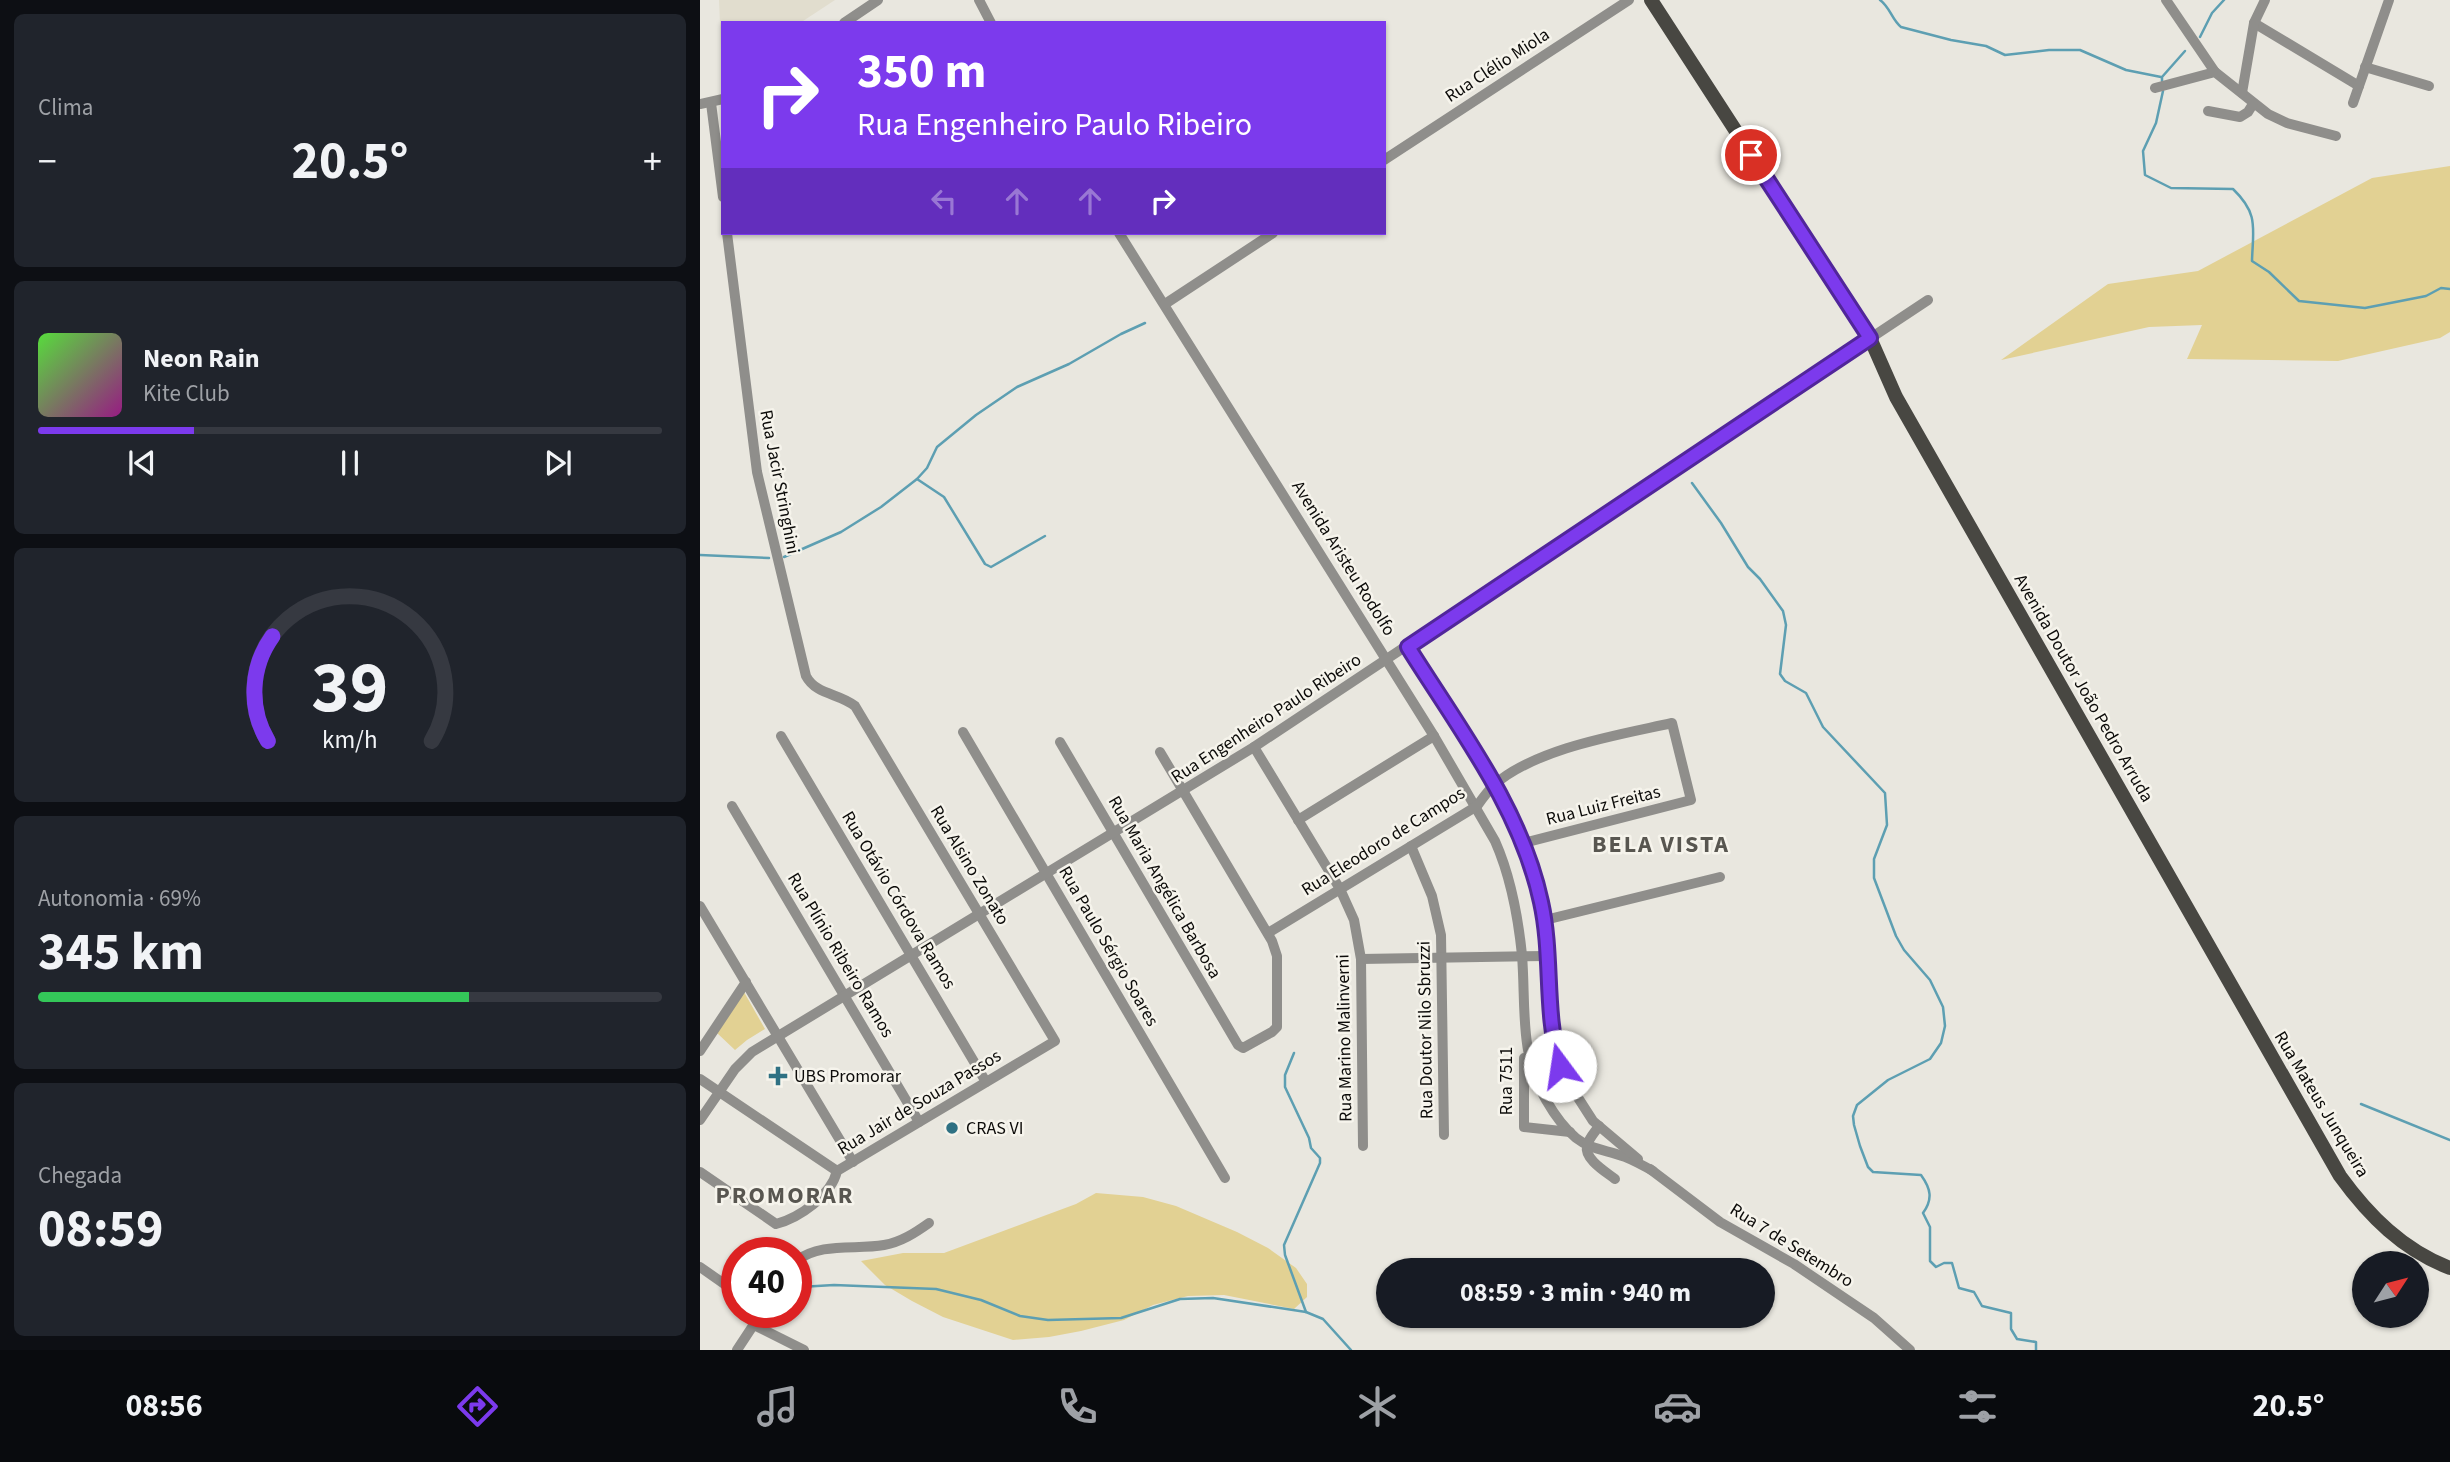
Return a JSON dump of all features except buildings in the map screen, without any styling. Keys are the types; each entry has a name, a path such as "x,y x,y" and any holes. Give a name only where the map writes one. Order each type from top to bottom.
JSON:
{"main road":[{"name":"Avenida Doutor João Pedro Arruda","path":"1651,0 1854,312 1861,336 1870,338 1872,361 1896,397 2238,998"},
{"name":"Rua Mateus Junqueira","path":"2238,998 2329,1158 2354,1195 2390,1233 2410,1248 2450,1268"}],"street":[{"path":"847,21 878,0"},
{"path":"979,0 990,21"},
{"name":"Rua Clélio Miola","path":"1386,159 1629,0"},
{"path":"2166,0 2215,72 2253,104 2287,122 2336,136"},
{"path":"2242,93 2254,23 2265,0"},
{"path":"2353,103 2389,0"},
{"path":"2254,23 2358,86"},
{"path":"2365,67 2429,86"},
{"path":"2155,88 2215,72"},
{"path":"711,102 721,181"},
{"path":"2208,111 2240,117 2253,104"},
{"name":"Rua Jacir Stringhini","path":"727,235 757,472 806,676 814,688 845,698 855,706"},
{"name":"Avenida Aristeu Rodolfo","path":"1120,235 1477,806 1503,859 1514,901 1522,957 1524,1031 1528,1057 1536,1082 1550,1108 1570,1132 1587,1145 1627,1158 1653,1171"},
{"path":"1165,304 1270,235"},
{"name":"Rua Engenheiro Paulo Ribeiro","path":"700,1120 744,1059 778,1036 1254,747 1928,300"},
{"name":"Avenida Aristeu Rodolfo","path":"1408,647 1494,785 1524,843 1535,875 1545,920 1550,1011 1558,1057 1574,1095 1599,1126 1653,1171"},
{"name":"Rua Alsino Zonato","path":"855,706 1055,1041"},
{"name":"Rua Eleodoro de Campos","path":"1268,933 1477,806 1494,785 1516,771 1558,752 1672,723 1691,800"},
{"name":"Rua Paulo Sérgio Soares","path":"963,732 1225,1178"},
{"name":"Rua Otávio Córdova Ramos","path":"781,736 986,1082"},
{"path":"1298,820 1434,736"},
{"name":"Rua Maria Angélica Barbosa","path":"1060,742 1241,1048 1277,1027 1277,956 1268,933"},
{"name":"Rua Marino Malinverni","path":"1254,747 1340,889 1354,920 1361,959 1363,1146"},
{"path":"1160,752 1268,933"},
{"name":"Rua Luiz Freitas","path":"1524,843 1691,800"},
{"name":"Rua Plínio Ribeiro Ramos","path":"732,806 919,1122"},
{"name":"Rua Doutor Nilo Sbruzzi","path":"1411,846 1438,915 1443,958 1444,1135"},
{"path":"1545,920 1720,877"},
{"path":"701,909 853,1162"},
{"path":"1361,959 1547,956"},
{"path":"700,1051 746,982"},
{"name":"Rua 7511","path":"1524,1031 1524,1127 1570,1132"},
{"name":"Rua Jair de Souza Passos","path":"700,1172 776,1224 796,1216 816,1201 832,1185 837,1171 1055,1041"},
{"path":"700,1079 837,1171"},
{"path":"1599,1126 1587,1145 1590,1157 1615,1179"},
{"name":"Rua 7 de Setembro","path":"1653,1171 1720,1222 1774,1252 1874,1318 1910,1350"},
{"path":"812,1253 828,1248 867,1247 895,1242 929,1223"},
{"path":"700,1267 721,1282"},
{"path":"737,1350 752,1328"},
{"path":"759,1328 789,1347 804,1350"}],"shaded area":[{"path":"719,0 835,0 803,21 721,21 721,49"},
{"path":"2450,166 2450,332 2440,338 2338,361 2187,359 2202,325 2149,327 2001,360 2108,284 2198,271 2372,178"},
{"path":"744,992 765,1029 735,1050 717,1033"},
{"path":"1096,1193 1143,1197 1176,1206 1237,1232 1268,1248 1296,1268 1307,1284 1307,1297 1294,1309 1224,1295 1188,1296 1153,1305 1124,1320 1081,1331 1013,1340 943,1317 912,1301 885,1285 861,1261 903,1253 944,1253 1076,1204"}],"waterway":[{"path":"1880,0 1901,27 1986,46 2005,55 2080,50 2126,70 2161,77"},
{"path":"2200,37 2212,13 2224,0"},
{"path":"2162,81 2162,77 2185,51"},
{"path":"2163,91 2156,123 2143,151 2145,175 2171,188 2233,189 2251,214 2252,261 2269,272 2299,301 2365,308 2426,296 2441,288 2450,289"},
{"path":"784,557 841,532 881,507 917,479 927,468 937,447 976,415 1017,387 1069,364 1145,323"},
{"path":"917,479 944,497 985,564 991,567 1045,536"},
{"path":"1692,483 1748,567 1783,611 1786,625 1780,674 1785,681 1806,693 1823,727 1885,793 1887,825 1874,859 1874,878 1896,936 1904,950 1930,980 1943,1007 1945,1026 1941,1043 1930,1059 1888,1080 1857,1105 1853,1116 1854,1125 1868,1167 1873,1172 1921,1175 1930,1194 1923,1213 1930,1227 1930,1261 1936,1267 1952,1263 1959,1288 1974,1292 1982,1306 2011,1313 2011,1329 2017,1339 2036,1342 2036,1350"},
{"path":"700,555 769,558"},
{"path":"1294,1053 1285,1075 1285,1087 1311,1148 1320,1158 1284,1245 1285,1255 1306,1312"},
{"path":"2361,1104 2450,1140"},
{"path":"812,1286 936,1289 981,1300 1020,1316 1048,1320 1121,1318 1180,1299 1213,1298 1306,1312 1323,1319 1351,1350"}],"place":[{"name":"UBS Promorar","path":"778,1076"},
{"name":"CRAS VI","path":"952,1128"}],"district":[{"name":"BELA VISTA","path":"1661,844"},
{"name":"PROMORAR","path":"785,1195"}],"route":[{"path":"1560,1066 1552,1033 1545,920 1530,860 1494,785 1408,647 1870,338 1751,155"}]}
